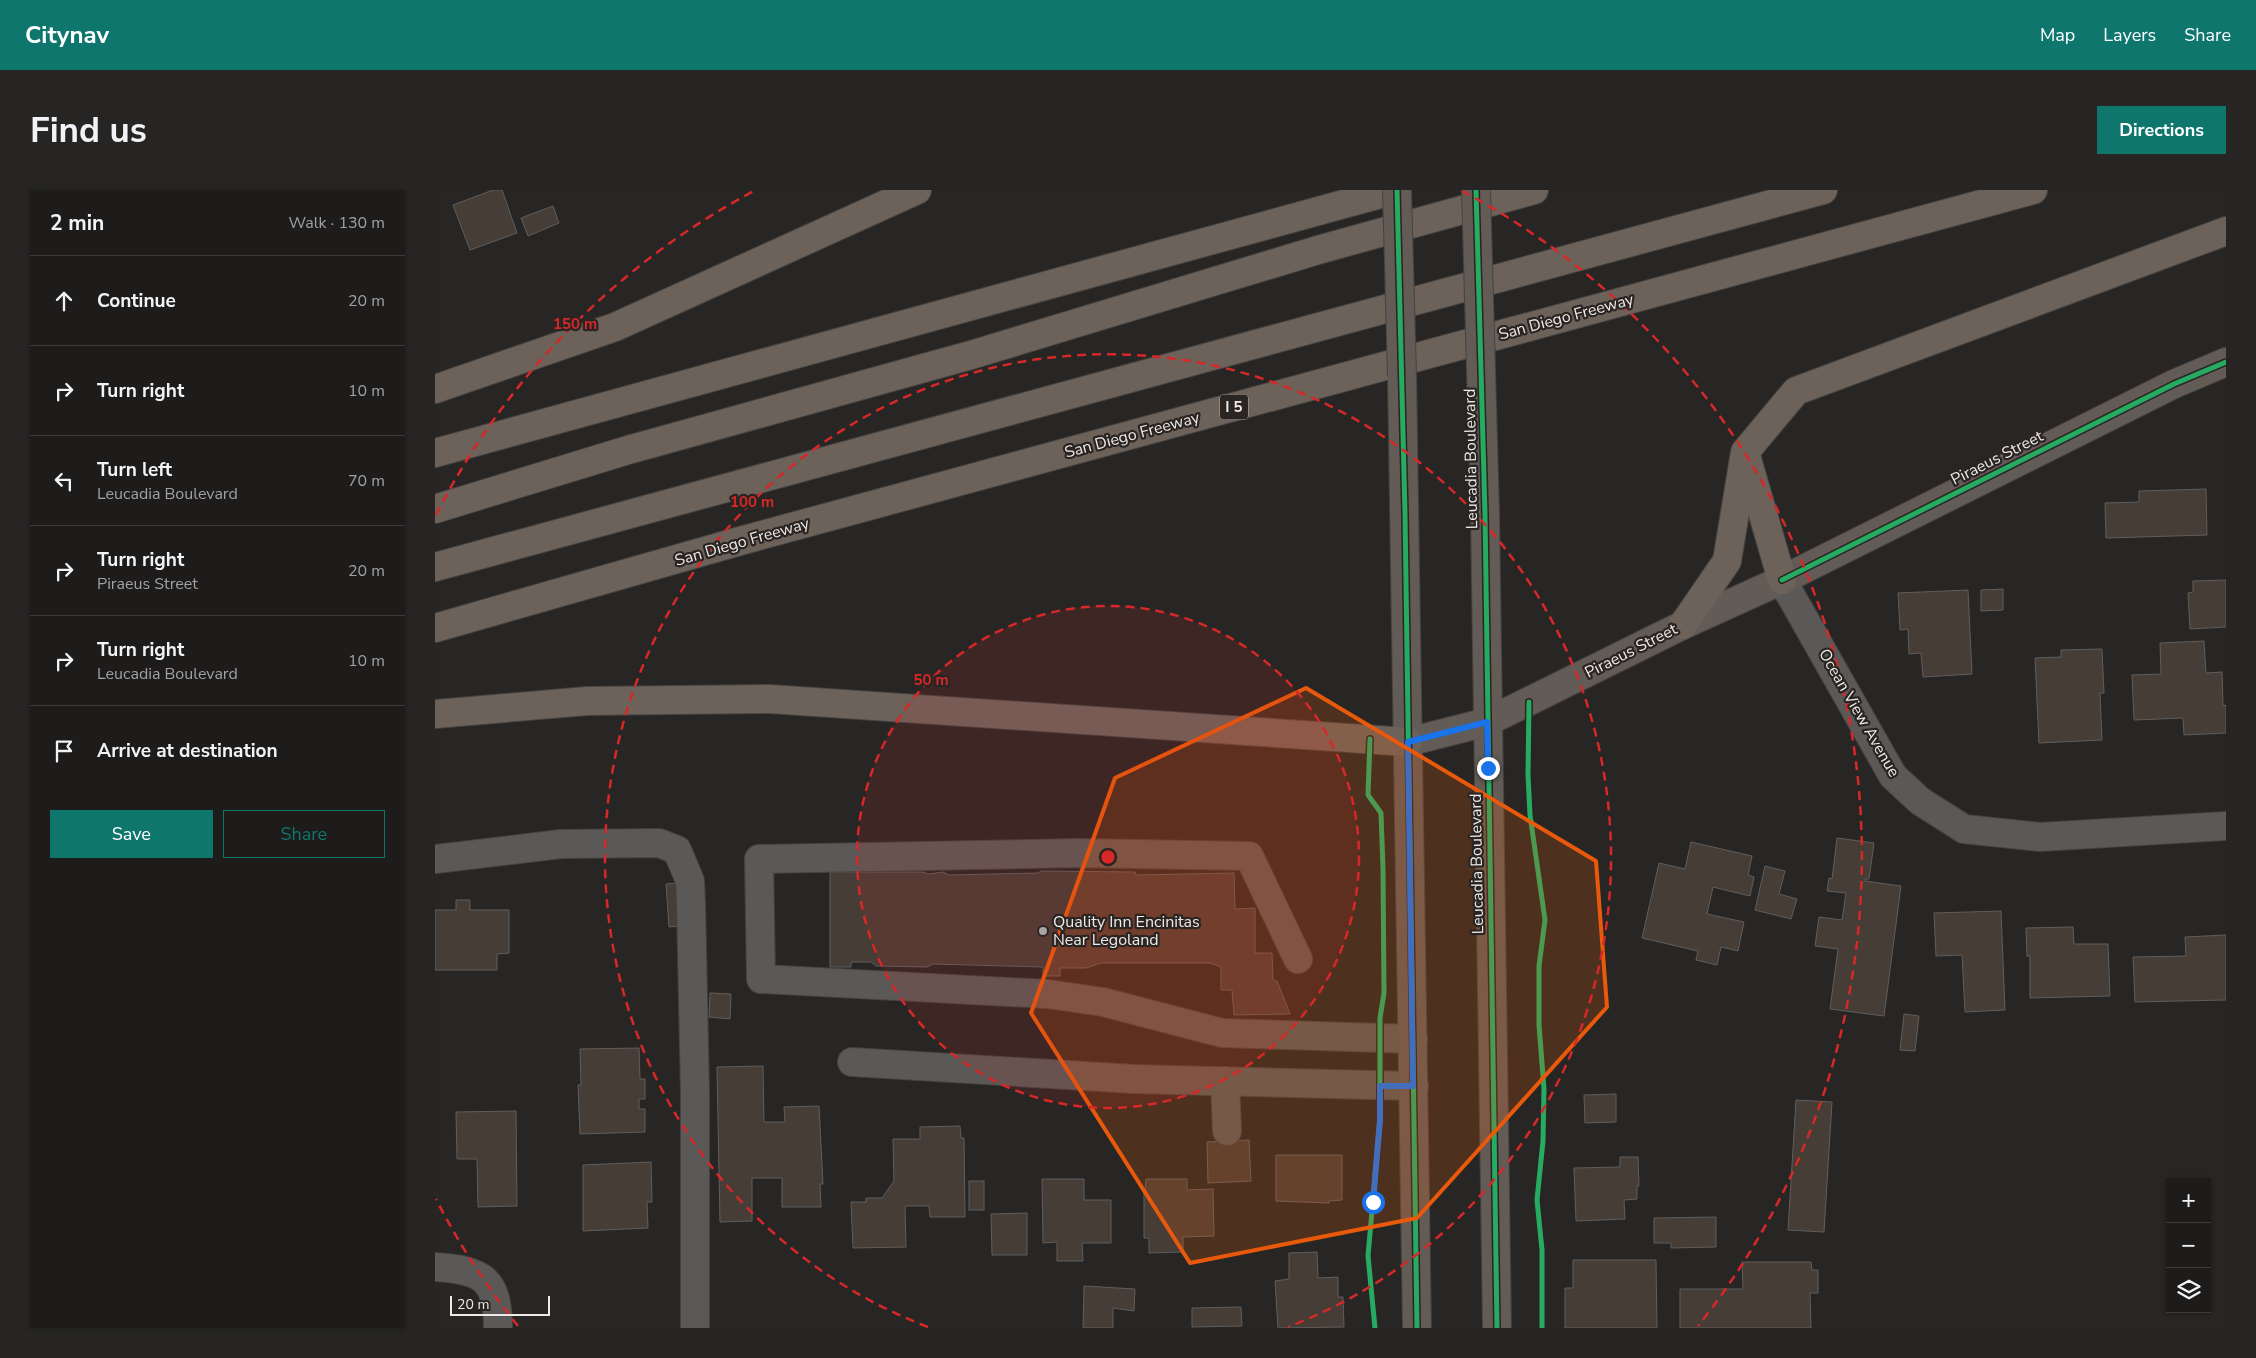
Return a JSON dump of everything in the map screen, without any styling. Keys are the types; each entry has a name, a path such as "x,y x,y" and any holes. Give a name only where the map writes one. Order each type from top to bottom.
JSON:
{"highway":[{"path":"435,389 615,327 917,190"},
{"path":"435,453 1396,190"},
{"path":"435,509 628,450 971,355 1317,250 1534,190"},
{"path":"435,567 1823,190"},
{"name":"San Diego Freeway","path":"435,628 760,536 2033,190"},
{"path":"1683,625 1727,561 1745,452 1796,390 2226,230"},
{"path":"1745,452 1782,580"},
{"path":"435,714 587,701 770,699 1408,742"}],"main road":[{"path":"1396,190 1405,514 1417,1328"},
{"name":"Leucadia Boulevard","path":"1476,190 1485,514 1497,1328"},
{"name":"Piraeus Street","path":"1408,742 1487,722 1683,625 1782,580 2174,384 2226,362"}],"street":[{"name":"Ocean View Avenue","path":"1782,580 1893,776 1921,801 1965,829 2040,837 2226,826"},
{"path":"435,858 561,844 659,843 677,850 690,881 691,896 695,1083 695,1328"},
{"path":"1298,959 1249,856 1078,853 759,859 761,979 1048,994 1103,1002 1223,1033 1413,1039"},
{"path":"852,1062 1134,1079 1413,1086"},
{"path":"1225,1081 1227,1130"},
{"path":"435,1268 455,1268 479,1275 487,1280 494,1295 498,1328"}],"highlighted area":[{"path":"1306,688 1596,861 1607,1007 1417,1218 1190,1263 1031,1013 1115,778"}],"building":[{"path":"493,190 502,190 517,233 470,250 453,205"},
{"path":"553,206 559,223 528,236 521,218"},
{"path":"2206,489 2207,535 2106,538 2105,503 2139,502 2139,491"},
{"path":"2226,580 2226,627 2190,629 2188,593 2193,592 2193,581"},
{"path":"2003,589 2003,610 1981,611 1981,590"},
{"path":"1968,590 1972,674 1923,677 1921,653 1909,654 1908,629 1900,630 1898,593"},
{"path":"2204,641 2206,673 2222,672 2223,706 2226,705 2226,733 2184,735 2183,718 2134,720 2132,675 2161,674 2160,643"},
{"path":"2102,649 2104,693 2100,693 2102,740 2039,743 2035,658 2061,657 2061,650"},
{"path":"1837,838 1874,843 1869,879 1865,879 1865,881 1901,886 1884,1016 1830,1009 1838,949 1815,946 1819,917 1842,920 1846,893 1827,891 1829,878 1832,879"},
{"path":"1691,842 1752,856 1748,875 1754,877 1750,896 1713,887 1707,914 1744,922 1738,951 1721,947 1717,965 1696,960 1698,951 1642,938 1659,863 1685,869"},
{"path":"1765,866 1785,871 1779,894 1797,899 1791,919 1755,910"},
{"name":"Quality Inn Encinitas Near Legoland","path":"1041,871 1135,872 1136,875 1234,873 1235,909 1255,908 1255,953 1272,953 1273,980 1277,981 1290,1014 1234,1015 1232,990 1221,990 1221,967 1210,963 1101,963 1086,968 1060,968 1060,976 1043,976 1043,967 933,964 927,967 876,966 871,962 851,962 851,967 830,967 830,872 922,872 929,874 943,872 949,875 1038,873"},
{"path":"678,883 681,926 669,927 666,884"},
{"path":"456,900 470,900 470,910 509,910 509,953 497,954 497,970 435,970 435,910 456,910"},
{"path":"2001,911 2005,1010 1965,1012 1962,955 1936,956 1934,913"},
{"path":"2073,927 2074,944 2108,944 2110,996 2030,998 2030,956 2027,956 2026,928"},
{"path":"2226,935 2226,1000 2135,1002 2133,957 2186,956 2185,937"},
{"path":"710,993 731,994 730,1019 709,1017"},
{"path":"1904,1014 1919,1016 1915,1051 1900,1050"},
{"path":"639,1048 640,1079 645,1079 645,1099 639,1099 639,1109 645,1109 645,1132 580,1134 578,1085 581,1085 580,1049"},
{"path":"763,1066 764,1122 785,1122 784,1107 819,1106 823,1184 820,1184 821,1207 782,1207 782,1178 752,1178 752,1221 720,1222 717,1067"},
{"path":"1616,1094 1616,1122 1585,1123 1584,1095"},
{"path":"1796,1100 1832,1102 1824,1232 1788,1230"},
{"path":"516,1111 517,1206 478,1207 477,1159 457,1159 456,1112"},
{"path":"960,1126 961,1138 964,1138 965,1217 930,1217 929,1206 905,1206 906,1247 853,1248 851,1202 866,1202 866,1198 882,1198 894,1181 893,1139 920,1139 920,1127"},
{"path":"1249,1140 1251,1181 1208,1183 1207,1142"},
{"path":"1276,1155 1342,1155 1342,1200 1329,1201 1329,1203 1276,1201"},
{"path":"1620,1157 1638,1157 1639,1186 1637,1186 1637,1199 1624,1200 1625,1219 1576,1221 1574,1168 1620,1167"},
{"path":"651,1162 652,1202 647,1202 648,1228 583,1231 583,1165"},
{"path":"1042,1179 1084,1179 1084,1200 1111,1200 1111,1243 1082,1243 1083,1261 1057,1261 1057,1242 1043,1243"},
{"path":"1146,1179 1187,1179 1187,1190 1213,1189 1214,1236 1183,1237 1183,1252 1149,1253 1149,1238 1144,1238 1144,1191"},
{"path":"969,1181 984,1181 984,1210 969,1210"},
{"path":"1027,1213 1027,1255 992,1255 991,1214"},
{"path":"1716,1217 1716,1247 1671,1248 1671,1243 1654,1243 1654,1218"},
{"path":"1317,1252 1318,1278 1338,1277 1338,1297 1343,1297 1344,1327 1278,1328 1275,1281 1289,1279 1289,1253"},
{"path":"1573,1260 1656,1260 1657,1328 1565,1328 1565,1288 1573,1288"},
{"path":"1742,1262 1811,1262 1812,1270 1818,1270 1818,1293 1810,1293 1811,1328 1680,1328 1680,1289 1743,1289"},
{"path":"1084,1286 1135,1289 1134,1311 1113,1308 1113,1328 1083,1328"},
{"path":"1241,1307 1242,1326 1192,1327 1192,1308"}],"cycle path":[{"path":"1397,190 1405,514 1417,1328"},
{"path":"1476,190 1485,514 1497,1328"},
{"path":"1782,580 2174,384 2226,362"},
{"path":"1529,702 1528,775 1530,815 1545,920 1539,966 1539,1025 1544,1089 1543,1141 1537,1200 1542,1250 1542,1328"},
{"path":"1370,739 1368,795 1381,813 1383,869 1384,993 1380,1018 1380,1120 1368,1256 1375,1328"}],"place":[{"name":"Quality Inn Encinitas Near Legoland","path":"1043,931"}],"route":[{"path":"1373,1202 1380,1120 1380,1086 1413,1086 1408,742 1487,722 1488,768"}]}
